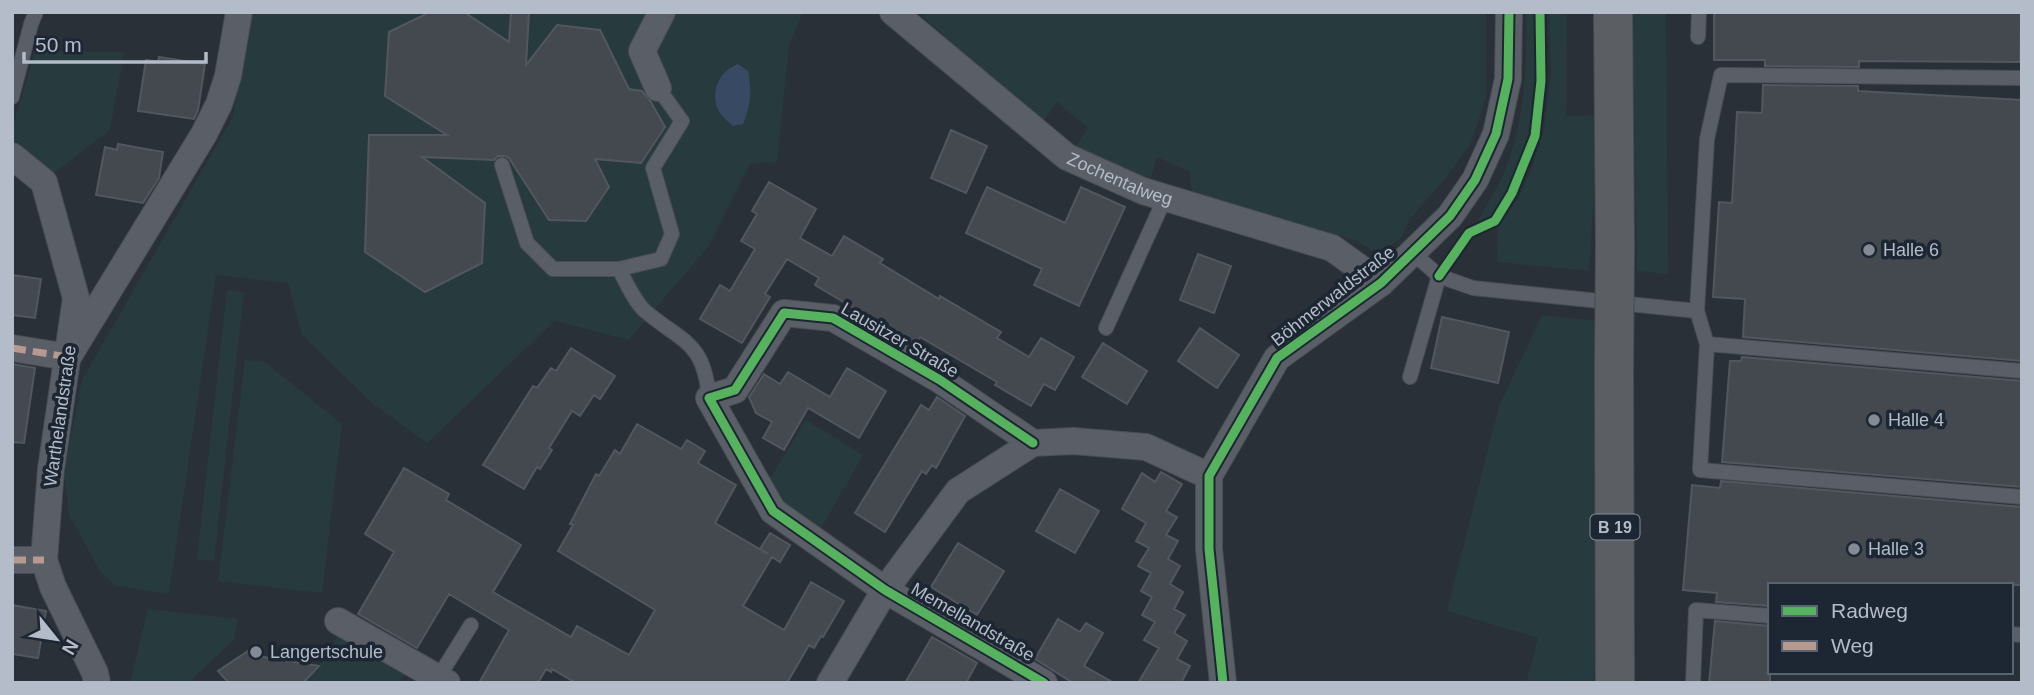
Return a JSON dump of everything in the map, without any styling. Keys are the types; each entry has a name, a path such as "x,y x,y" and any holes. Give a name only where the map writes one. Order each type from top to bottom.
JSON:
{"highway":[{"name":"B 19","path":"1613,12 1615,683"}],"street":[{"path":"12,348 68,357 204,134 219,104 228,76 239,12"},
{"path":"658,88 642,51 662,12"},
{"name":"Zochentalweg","path":"892,12 1067,157 1143,191 1332,248 1381,283"},
{"name":"Böhmerwaldstraße","path":"1223,683 1209,549 1209,476 1277,358 1381,283 1450,216 1475,180 1496,134 1508,79 1509,12"},
{"name":"Warthelandstraße","path":"12,156 44,182 76,298 51,469 44,560 53,587 95,673 97,683"},
{"name":"Lausitzer Straße","path":"709,398 735,390 784,313 833,318 940,380 1033,443"},
{"path":"709,398 773,510 885,590"},
{"name":"Memellandstraße","path":"830,683 885,590 958,491 1033,443 1073,441 1146,447 1209,476"},
{"path":"12,560 44,560"},
{"name":"Memellandstraße","path":"885,590 1044,683"},
{"path":"338,621 442,680"}],"lane":[{"path":"12,97 36,12"},
{"path":"1698,37 1699,12"},
{"path":"2022,78 1721,75 1707,139 1696,311 1706,344 1700,470 2022,497"},
{"path":"502,165 527,243 553,269 619,270 661,259 672,234 653,168 682,121 658,88"},
{"path":"1106,328 1164,198"},
{"path":"1413,253 1438,276 1473,288 1696,311"},
{"path":"619,270 643,309 691,345 707,374 709,398"},
{"path":"1410,377 1438,276"},
{"path":"1706,344 2022,371"},
{"path":"1693,683 1696,610 1768,615"},
{"path":"442,680 471,625"}],"green space":[{"path":"254,12 803,12 789,46 777,162 750,164 709,246 628,340 555,321 427,443 372,403 302,335 288,283 216,275 169,594 116,586 100,571 69,515 64,473 82,380 233,117 244,22"},
{"path":"918,12 1486,12 1486,98 1471,143 1445,179 1409,220 1402,237 1379,255 1355,240 1192,194 1190,172 1157,157 1151,178 1075,147 1088,128 1057,102 1041,125"},
{"path":"1526,12 1536,12 1535,91 1529,137 1518,170 1490,221 1478,221 1504,173 1516,134 1525,74"},
{"path":"1549,12 1567,12 1566,116 1599,115 1589,271 1497,262 1498,227 1518,199 1533,165 1544,129 1551,72"},
{"path":"1632,12 1666,12 1668,274 1637,271"},
{"path":"35,51 124,52 110,130 49,177 12,146 12,129"},
{"path":"227,290 244,292 214,561 197,559"},
{"path":"1542,315 1608,322 1611,683 1526,683 1538,638 1447,611 1499,406"},
{"path":"245,360 265,362 342,424 322,593 218,581"},
{"path":"806,420 863,455 819,532 778,506 766,485"},
{"path":"148,609 238,619 234,640 188,683 130,683"},
{"path":"340,633 409,670 397,683 303,683 319,666"}],"water":[{"path":"738,64 748,71 750,98 743,124 733,126 720,113 715,99 717,84 725,72"}],"building":[{"path":"430,12 464,12 509,42 511,12 529,12 526,65 557,25 600,30 629,89 642,91 665,127 641,163 595,159 609,187 586,221 549,220 509,158 505,156 498,156 494,160 422,157 485,203 482,263 425,292 365,252 369,135 447,135 385,96 389,32"},
{"path":"1714,12 2021,12 2020,62 1859,61 1859,67 1765,66 1765,60 1714,60"},
{"path":"159,57 205,64 198,110 194,119 138,111 146,60 158,62"},
{"name":"Halle 6","path":"1763,85 1858,86 1858,91 2022,100 2022,361 1743,337 1745,299 1713,297 1719,202 1732,203 1737,112 1762,113"},
{"path":"951,130 987,146 966,193 931,178"},
{"path":"118,144 163,152 159,178 143,203 96,195 105,147 117,150"},
{"path":"769,182 816,209 800,238 832,256 844,236 883,259 880,263 1001,332 997,338 1029,357 1041,338 1074,357 1055,390 1044,384 1031,406 995,385 997,382 920,337 915,345 815,285 819,278 787,259 765,294 770,297 742,343 700,319 720,285 730,291 755,249 741,241 757,214 752,211"},
{"path":"987,187 1065,223 1081,187 1125,207 1079,306 1034,285 1042,269 966,233"},
{"path":"1198,254 1231,266 1214,313 1180,300"},
{"path":"12,275 41,279 35,318 12,315"},
{"path":"1442,317 1509,332 1498,383 1431,368"},
{"path":"1200,328 1239,355 1217,388 1178,361"},
{"path":"1103,343 1147,371 1127,404 1082,377"},
{"path":"571,348 615,376 600,399 594,395 580,416 572,411 549,448 552,450 540,469 537,467 524,489 483,465 533,386 537,388 551,368 556,371"},
{"name":"Halle 4","path":"1742,357 2022,381 2022,487 1722,462 1730,361 1741,361"},
{"path":"12,364 35,368 24,443 12,442"},
{"path":"847,368 886,391 859,438 808,408 784,450 763,438 772,422 756,413 749,397 764,374 780,384 788,372 830,397"},
{"path":"937,397 965,416 936,468 932,465 926,474 922,471 885,532 855,513 921,405 929,410"},
{"path":"637,424 681,449 687,440 705,451 698,463 736,485 715,523 768,554 760,549 770,533 790,545 780,562 772,557 743,606 784,630 811,582 844,601 823,637 821,636 814,648 809,645 787,683 576,683 552,669 551,672 546,669 538,683 479,683 509,630 449,594 417,648 358,614 394,552 365,534 404,468 449,494 446,500 521,545 493,592 571,637 577,626 629,655 655,610 558,551 596,474 599,476 615,450 620,454"},
{"path":"1161,472 1182,484 1166,511 1177,517 1166,535 1178,541 1168,559 1180,566 1170,584 1183,592 1174,609 1185,615 1174,633 1187,641 1177,659 1190,666 1181,683 1138,683 1159,648 1144,640 1155,622 1142,615 1152,597 1141,591 1151,573 1138,566 1149,548 1136,541 1146,523 1122,509 1142,473 1155,482"},
{"name":"Halle 3","path":"1721,481 2022,507 2022,585 1768,583 1768,606 1716,602 1717,593 1683,590 1692,485 1720,488"},
{"path":"1060,489 1099,511 1075,553 1036,531"},
{"path":"958,543 1004,571 977,615 931,587"},
{"path":"12,605 46,611 38,658 12,654"},
{"path":"1058,619 1080,632 1086,623 1103,633 1084,666 1114,683 1073,683 1035,659"},
{"path":"1715,621 1768,626 1770,683 1709,683"},
{"path":"932,637 977,663 966,683 905,683"},
{"path":"251,649 258,656 319,666 303,683 229,683 218,671"}],"marked path":[{"path":"12,348 68,357"},
{"path":"12,560 44,560"}],"cycle path":[{"path":"1223,683 1209,549 1209,476 1277,358 1381,283 1450,216 1475,180 1496,134 1508,79 1509,12"},
{"path":"1439,276 1469,233 1495,221 1512,193 1535,136 1541,81 1540,12"},
{"path":"1033,443 940,380 833,318 784,313 735,390 709,398 773,511 885,590 1044,683"}],"place":[{"name":"Halle 6","path":"1869,250"},
{"name":"Halle 4","path":"1874,420"},
{"name":"Halle 3","path":"1854,549"},
{"name":"Langertschule","path":"256,652"}]}
